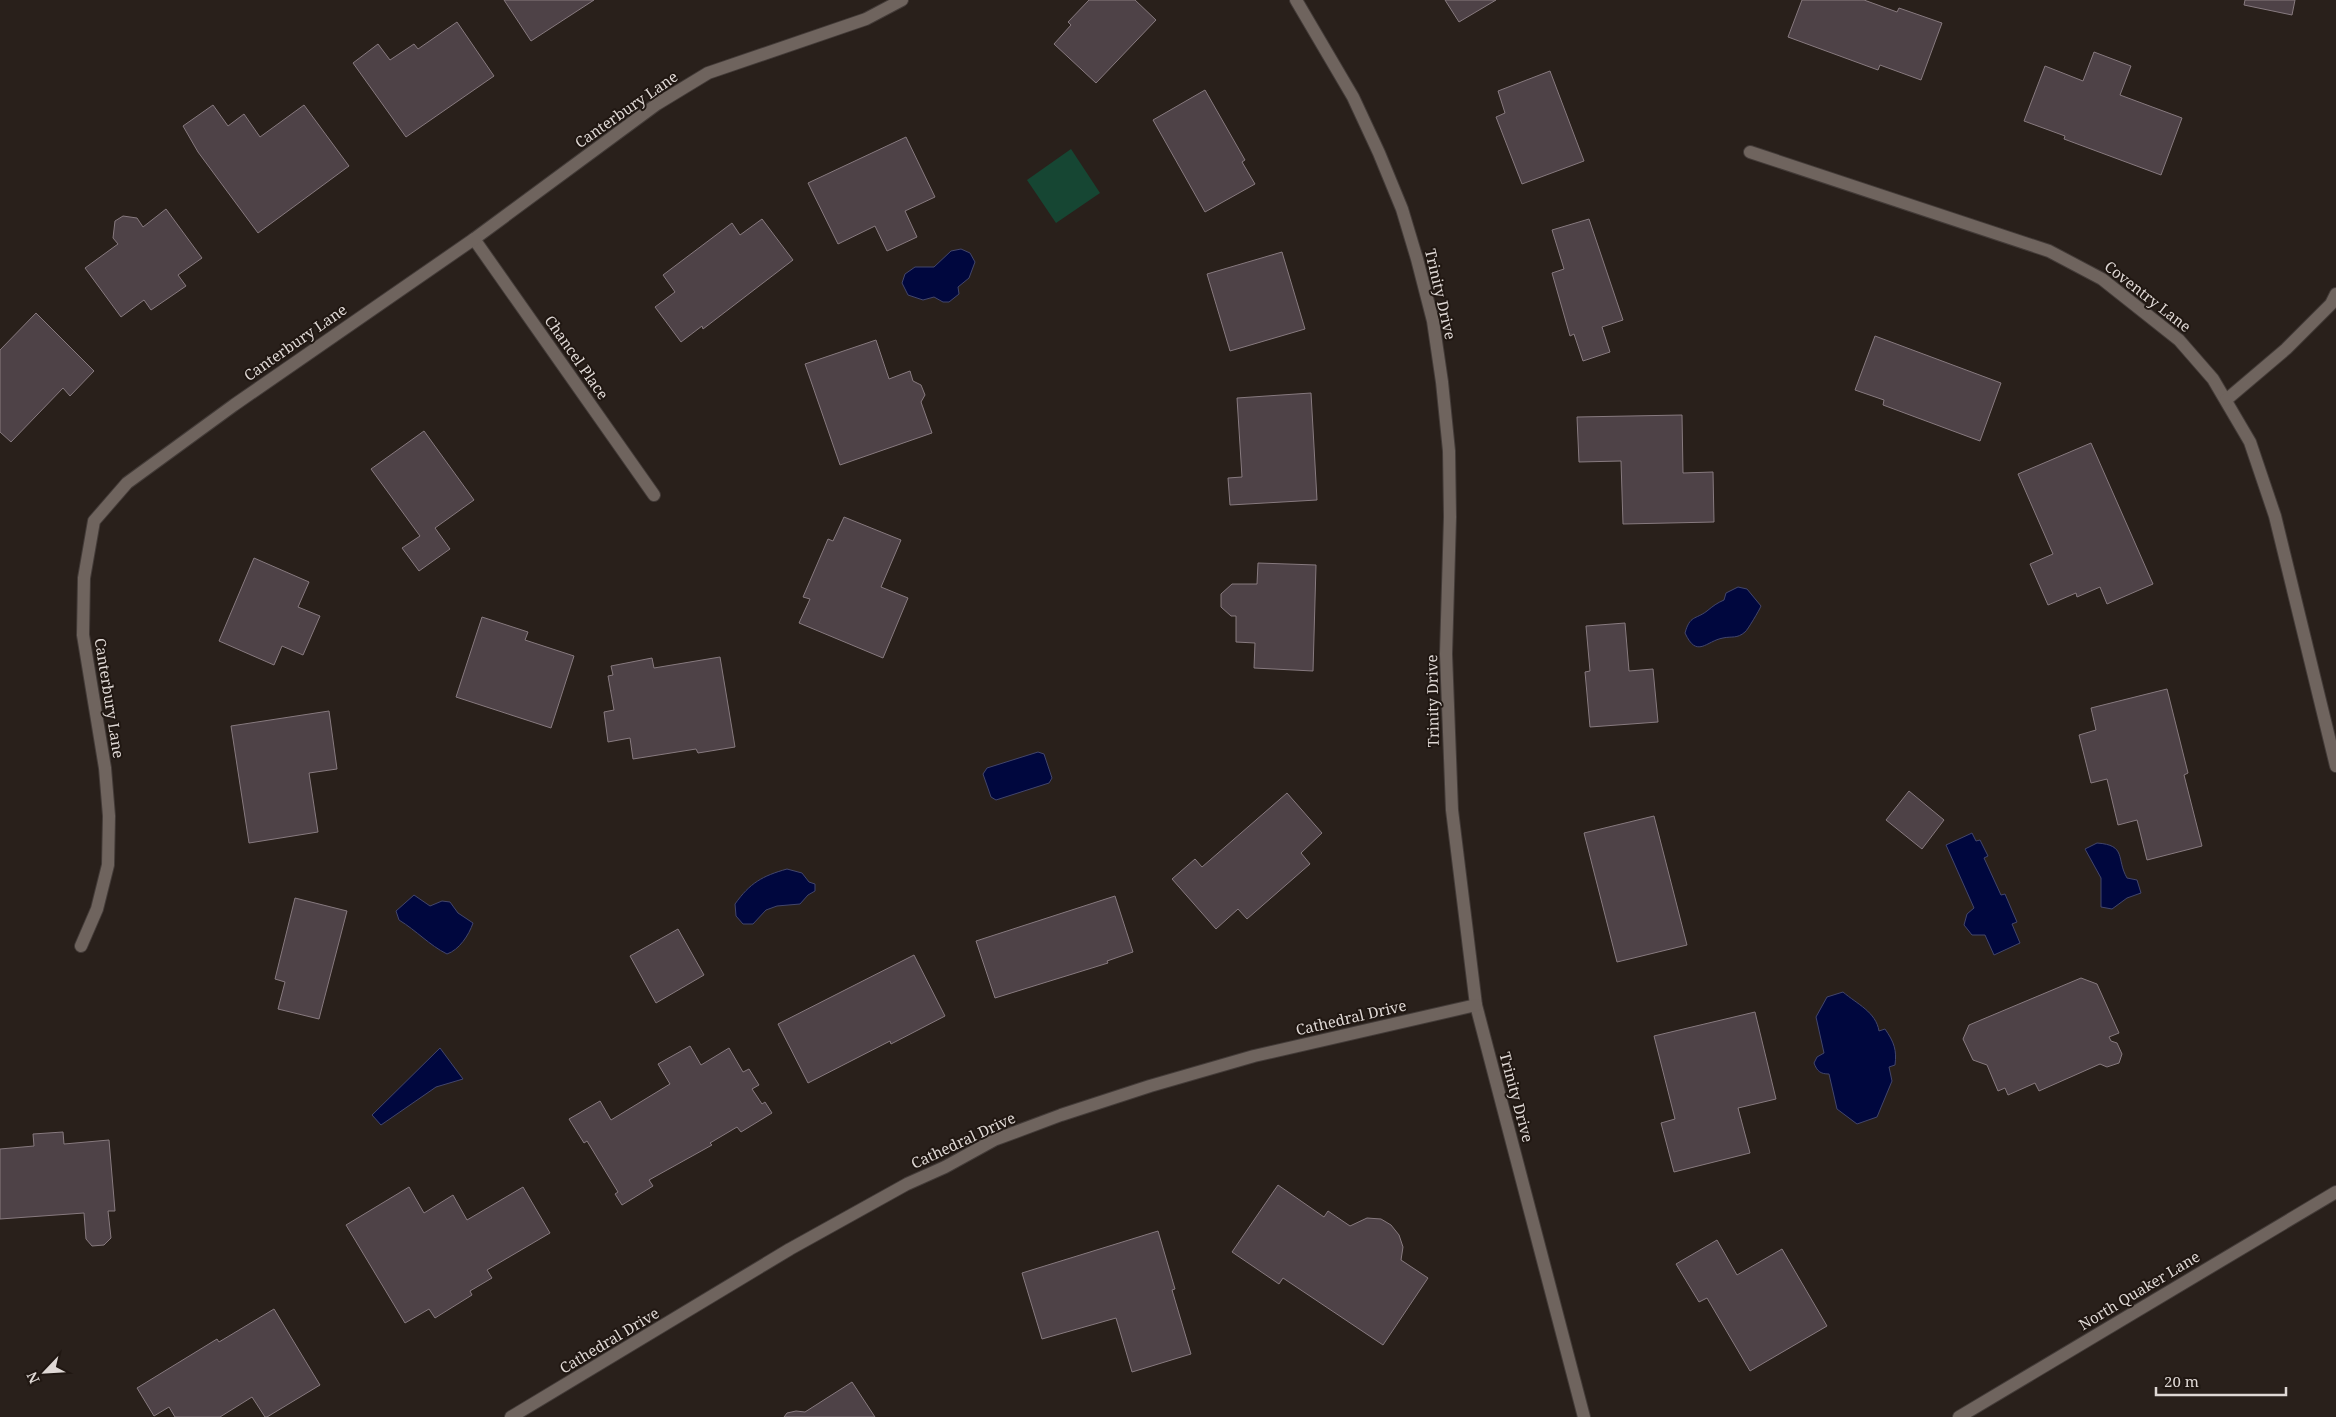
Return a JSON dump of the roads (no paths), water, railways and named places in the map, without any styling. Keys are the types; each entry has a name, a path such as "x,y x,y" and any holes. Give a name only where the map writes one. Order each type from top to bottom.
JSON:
{"street":[{"name":"Canterbury Lane","path":"81,946 97,909 108,865 110,816 105,768 83,635 84,578 94,521 127,483 234,405 474,238 657,104 708,73 866,19 902,0"},
{"name":"Trinity Drive","path":"1296,0 1353,97 1379,153 1415,250 1433,321 1449,451 1450,517 1446,654 1452,810 1476,1005 1584,1417"},
{"name":"Coventry Lane","path":"1750,152 2049,251 2102,279 2179,340 2214,379 2250,442 2275,516 2336,766"},
{"name":"Chancel Place","path":"474,238 654,495"},
{"path":"2226,400 2292,342 2331,304 2336,294"},
{"name":"Cathedral Drive","path":"511,1417 790,1249 907,1184 994,1140 1060,1115 1150,1086 1254,1056 1476,1005"},
{"name":"North Quaker Lane","path":"1959,1417 2336,1192"}]}
